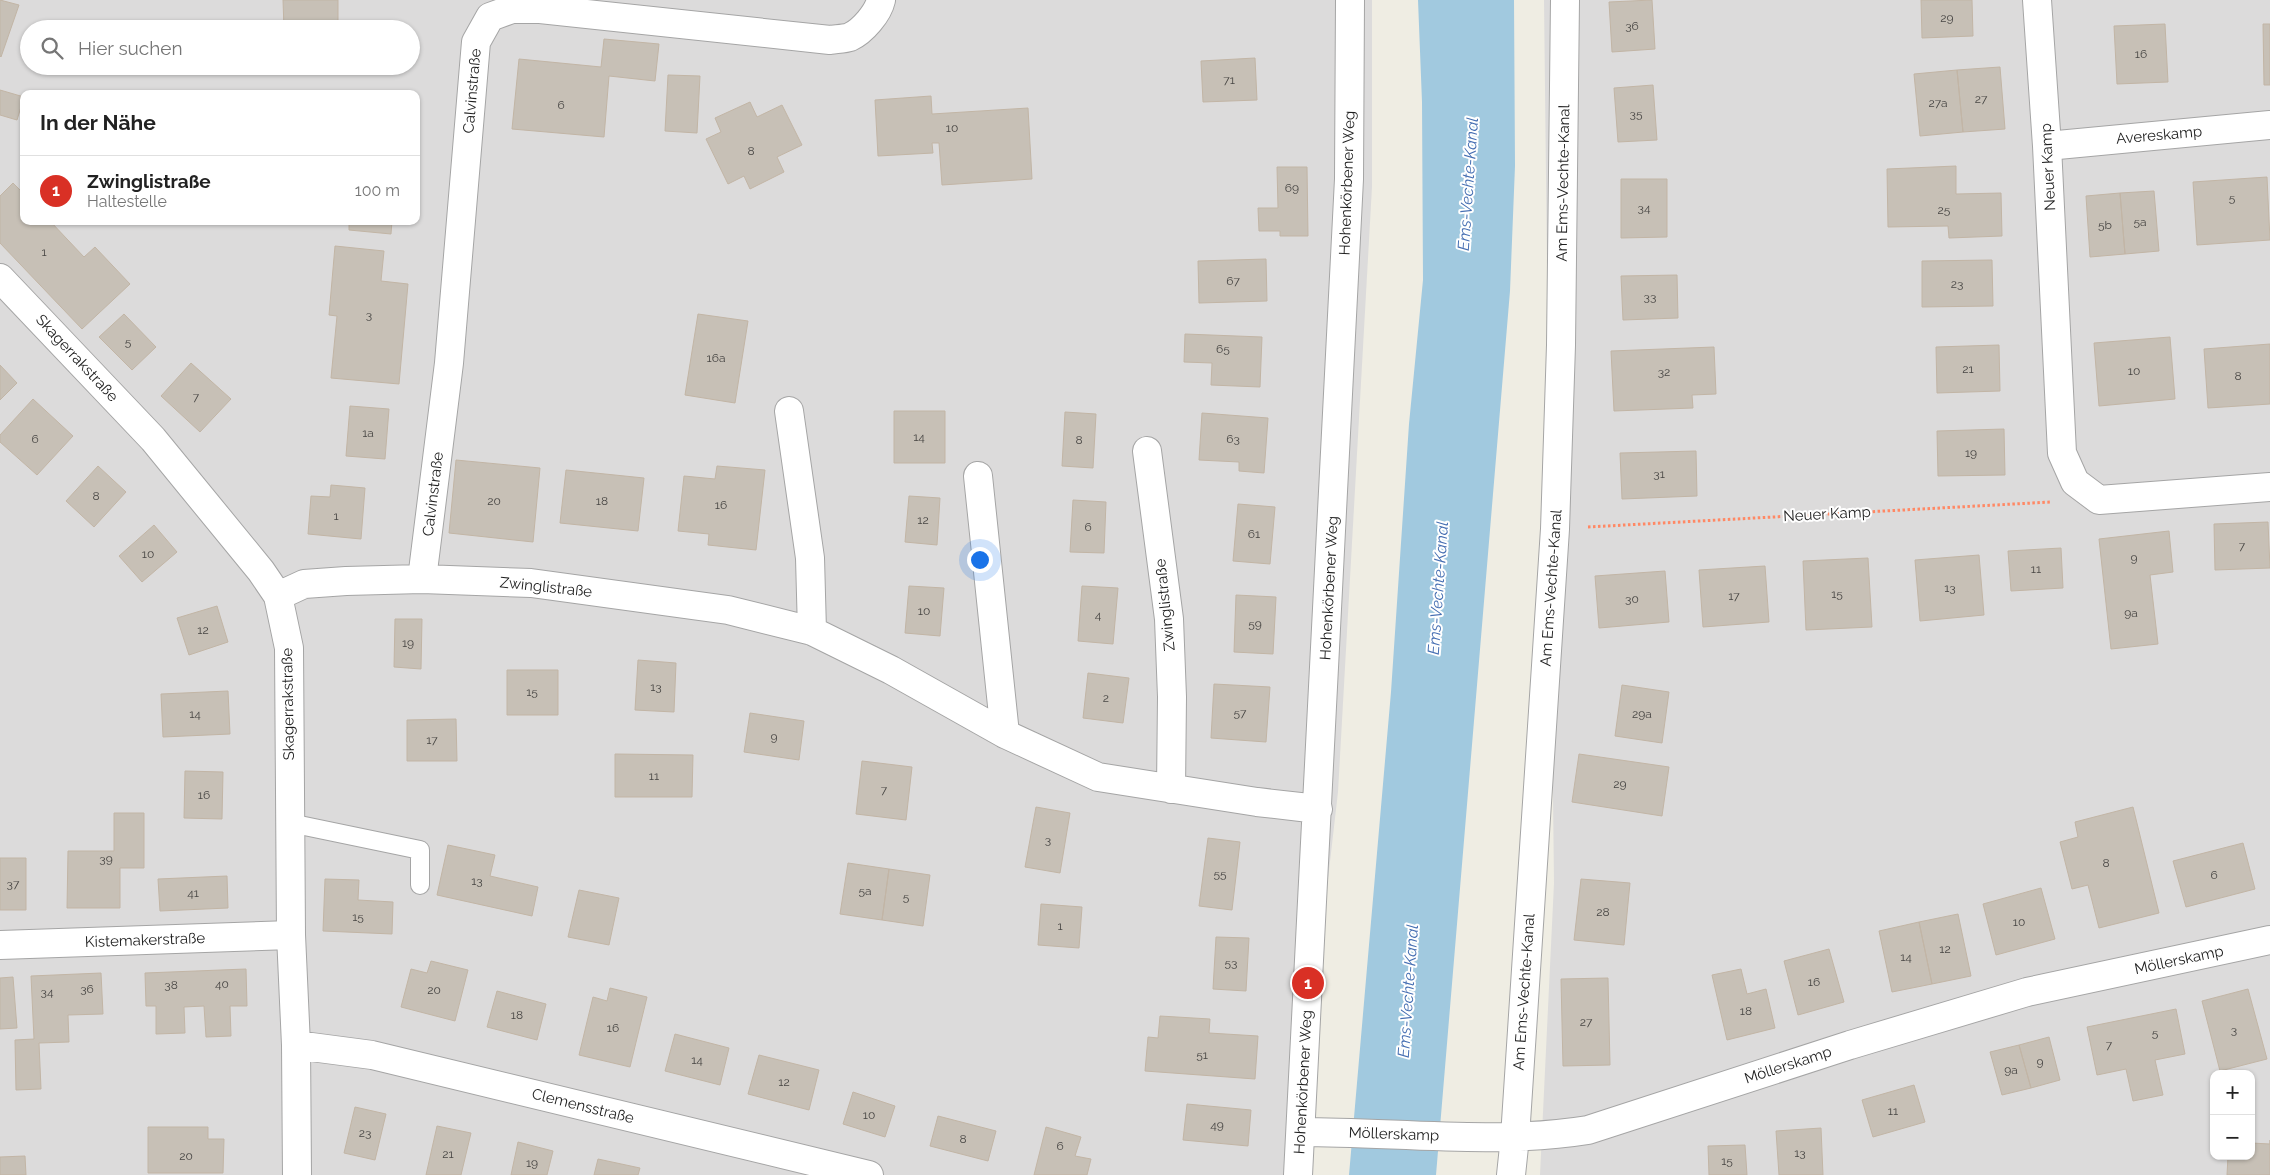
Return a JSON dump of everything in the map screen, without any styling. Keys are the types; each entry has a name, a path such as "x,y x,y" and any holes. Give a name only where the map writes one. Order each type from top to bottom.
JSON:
{"street":[{"name":"Calvinstraße","path":"422,579 449,363 476,42 490,17 512,9 540,9 830,40 849,37 864,26 879,8 881,0"},
{"name":"Hohenkörbener Weg","path":"1298,1175 1350,179 1350,0"},
{"name":"Am Ems-Vechte-Kanal","path":"1511,1175 1556,529 1561,345 1565,0"},
{"name":"Neuer Kamp","path":"2037,0 2047,146 2062,453 2075,482 2099,500"},
{"name":"Avereskamp","path":"2047,146 2270,125"},
{"name":"Skagerrakstraße","path":"0,278 153,439 261,571 278,596 289,648 291,935 296,1045 297,1175"},
{"path":"789,410 810,558 812,631"},
{"name":"Zwinglistraße","path":"1147,451 1169,620 1172,697 1171,789"},
{"path":"978,476 1004,734"},
{"path":"2099,500 2270,487"},
{"name":"Zwinglistraße","path":"278,596 304,584 346,580 422,579 531,583 728,610 812,631 891,670 1004,734 1098,777 1318,809"},
{"name":"Kistemakerstraße","path":"0,946 291,935"},
{"name":"Möllerskamp","path":"1301,1132 1515,1137 1552,1136 1588,1130 1850,1045 2027,992 2270,940"},
{"name":"Clemensstraße","path":"296,1045 372,1055 869,1175"}],"lane":[{"path":"290,823 420,850 420,885"}],"path":[{"name":"Neuer Kamp","path":"1556,529 2099,500"}],"shaded area":[{"path":"0,0 1372,0 1372,187 1338,792 1294,1175 0,1175"},
{"path":"1544,0 2270,0 2270,1175 1540,1175 1554,883"}],"water":[{"name":"Ems-Vechte-Kanal","path":"1418,0 1514,0 1515,166 1510,291 1436,1175 1349,1175 1391,692 1409,424 1423,280 1422,102"}],"building":[{"path":"0,0 19,5 1,57 0,56"},
{"path":"283,0 338,0 338,20 284,20"},
{"path":"1652,0 1655,49 1612,52 1609,2"},
{"path":"1921,0 1972,0 1973,36 1922,38"},
{"path":"2165,24 2168,82 2117,84 2114,26"},
{"path":"2263,24 2270,24 2270,85 2264,85"},
{"path":"604,39 659,44 655,81 609,76 604,137 512,129 519,59 601,67"},
{"path":"1255,58 1257,100 1203,102 1201,61"},
{"path":"2000,67 2005,129 1963,132 1957,70"},
{"path":"1957,70 1963,132 1920,136 1914,74"},
{"path":"668,75 700,76 697,133 665,131"},
{"path":"1653,85 1657,140 1618,142 1614,88"},
{"path":"0,90 20,96 20,110 17,120 0,115"},
{"path":"931,96 932,114 1028,108 1032,179 942,185 939,143 932,143 933,153 878,156 875,100"},
{"path":"750,102 757,117 782,105 802,145 777,157 784,172 750,189 744,176 728,184 706,139 721,132 715,118"},
{"path":"1956,166 1956,194 2001,193 2002,236 1949,238 1948,226 1888,227 1887,169"},
{"path":"1277,167 1307,167 1308,236 1280,236 1280,231 1259,231 1258,208 1278,208"},
{"path":"2267,177 2270,240 2197,245 2193,182"},
{"path":"1621,179 1667,179 1667,237 1621,238"},
{"path":"13,183 20,190 20,225 54,225 84,257 95,247 130,284 82,329 0,243 0,196"},
{"path":"2154,191 2159,251 2125,254 2120,193"},
{"path":"2120,193 2125,254 2090,257 2086,196"},
{"path":"349,225 392,225 391,234 349,230"},
{"path":"335,246 384,251 381,281 408,284 399,384 331,378 337,316 329,315"},
{"path":"1266,259 1267,301 1199,303 1198,261"},
{"path":"1992,260 1993,306 1922,307 1922,261"},
{"path":"1677,275 1678,318 1623,320 1621,276"},
{"path":"124,314 156,347 132,370 99,337"},
{"path":"698,314 748,321 735,403 685,395"},
{"path":"1185,334 1262,337 1260,387 1211,385 1212,363 1184,362"},
{"path":"2170,337 2175,399 2099,406 2094,343"},
{"path":"2270,344 2270,404 2208,408 2204,349"},
{"path":"1999,345 2000,391 1937,393 1936,347"},
{"path":"1714,347 1716,394 1692,395 1693,408 1614,411 1611,351"},
{"path":"191,363 231,399 200,432 161,396"},
{"path":"0,365 17,383 0,400"},
{"path":"33,399 73,436 37,475 0,442 0,435"},
{"path":"350,406 389,409 385,459 346,456"},
{"path":"894,411 945,411 945,463 894,463"},
{"path":"1065,412 1096,414 1093,468 1062,466"},
{"path":"1202,413 1268,418 1264,473 1239,471 1239,462 1199,460"},
{"path":"2004,429 2005,475 1938,476 1937,431"},
{"path":"1696,451 1697,496 1622,499 1620,453"},
{"path":"456,460 540,468 533,542 449,533"},
{"path":"98,466 126,492 94,527 66,501"},
{"path":"717,466 765,470 756,550 708,545 709,534 678,531 684,476 715,479"},
{"path":"566,470 644,478 638,531 560,523"},
{"path":"331,485 365,488 361,539 308,534 311,496 330,497"},
{"path":"909,496 940,498 937,545 905,542"},
{"path":"1073,500 1106,502 1104,553 1070,552"},
{"path":"1238,504 1275,507 1270,564 1233,561"},
{"path":"2268,522 2270,568 2215,570 2214,524"},
{"path":"154,525 177,552 142,582 119,556"},
{"path":"2169,531 2173,572 2150,575 2158,644 2111,649 2099,539"},
{"path":"2061,548 2063,588 2011,591 2008,551"},
{"path":"1979,555 1984,615 1920,621 1915,560"},
{"path":"1868,558 1872,627 1806,630 1803,561"},
{"path":"1765,566 1769,622 1703,627 1699,570"},
{"path":"1665,571 1669,622 1599,628 1595,576"},
{"path":"909,586 944,588 940,636 905,633"},
{"path":"1082,586 1118,588 1113,644 1078,641"},
{"path":"1236,595 1276,597 1273,654 1234,652"},
{"path":"217,606 228,642 189,655 177,618"},
{"path":"395,619 422,619 421,669 394,667"},
{"path":"638,660 676,663 674,712 635,710"},
{"path":"507,670 558,670 558,715 507,715"},
{"path":"1088,673 1129,678 1123,723 1083,718"},
{"path":"1214,684 1270,687 1266,742 1211,738"},
{"path":"1622,685 1669,692 1662,743 1615,736"},
{"path":"228,691 230,734 163,737 161,694"},
{"path":"750,713 804,721 799,760 744,752"},
{"path":"456,719 457,761 407,761 407,720"},
{"path":"615,754 693,755 692,797 615,797"},
{"path":"1579,754 1669,767 1662,816 1572,802"},
{"path":"862,761 912,767 906,820 856,814"},
{"path":"185,771 223,772 222,819 184,818"},
{"path":"1036,807 1070,813 1060,873 1025,867"},
{"path":"2133,807 2159,913 2099,928 2088,885 2072,889 2060,842 2078,837 2075,822"},
{"path":"114,813 144,813 144,868 120,868 120,908 67,908 68,851 114,851"},
{"path":"1208,838 1240,842 1232,910 1199,906"},
{"path":"2243,843 2255,889 2186,907 2173,861"},
{"path":"448,845 495,855 490,876 538,887 532,916 437,895"},
{"path":"0,858 26,858 26,910 0,910"},
{"path":"848,863 889,869 882,920 840,914"},
{"path":"889,869 930,875 923,926 882,920"},
{"path":"227,876 228,908 160,911 158,879"},
{"path":"325,879 359,880 358,900 393,902 392,934 323,931"},
{"path":"1581,879 1630,883 1624,945 1574,940"},
{"path":"2041,888 2055,939 1996,955 1983,904"},
{"path":"579,890 619,898 609,945 568,937"},
{"path":"1041,904 1082,907 1079,948 1038,945"},
{"path":"1958,914 1971,976 1932,984 1919,922"},
{"path":"1919,922 1932,984 1892,992 1879,931"},
{"path":"1216,937 1249,938 1246,991 1213,989"},
{"path":"1829,949 1844,1002 1798,1015 1784,961"},
{"path":"431,961 468,970 455,1021 401,1007 411,969 427,973"},
{"path":"246,969 247,1006 230,1006 231,1036 206,1037 204,1006 184,1007 185,1033 156,1034 156,1006 146,1006 145,973"},
{"path":"1741,969 1747,994 1766,989 1775,1028 1727,1040 1712,975"},
{"path":"101,973 103,1014 68,1015 69,1042 39,1043 41,1089 16,1090 15,1040 34,1039 31,976"},
{"path":"13,977 17,1028 0,1029 0,978"},
{"path":"1608,978 1610,1065 1563,1066 1561,979"},
{"path":"610,988 647,997 630,1067 579,1055 593,997 607,1001"},
{"path":"2248,989 2267,1059 2220,1070 2202,1001"},
{"path":"497,991 546,1004 537,1040 487,1027"},
{"path":"2176,1009 2185,1054 2155,1060 2163,1095 2133,1101 2126,1069 2097,1075 2087,1027"},
{"path":"1160,1016 1210,1019 1209,1033 1258,1036 1255,1079 1145,1071 1148,1037 1158,1038"},
{"path":"675,1034 729,1048 720,1085 665,1071"},
{"path":"2049,1037 2060,1080 2031,1088 2019,1045"},
{"path":"2019,1045 2031,1088 2002,1095 1990,1052"},
{"path":"759,1055 819,1070 809,1110 748,1094"},
{"path":"1914,1085 1925,1122 1873,1137 1862,1100"},
{"path":"853,1092 895,1106 885,1137 843,1124"},
{"path":"1187,1104 1251,1110 1248,1146 1183,1140"},
{"path":"355,1107 386,1114 375,1160 344,1153"},
{"path":"938,1116 996,1131 988,1161 930,1146"},
{"path":"437,1126 471,1133 461,1175 426,1175"},
{"path":"148,1127 208,1127 208,1139 224,1139 223,1173 148,1173"},
{"path":"1046,1127 1081,1137 1075,1156 1091,1159 1087,1175 1034,1175"},
{"path":"1821,1128 1823,1175 1779,1175 1776,1131"},
{"path":"518,1142 553,1151 547,1175 511,1175"},
{"path":"2255,1143 2270,1144 2270,1175 2227,1175 2228,1160 2255,1160"},
{"path":"1745,1145 1747,1175 1709,1175 1708,1146"},
{"path":"25,1156 26,1175 0,1175 0,1157"},
{"path":"598,1159 640,1168 638,1175 594,1175"}],"place":[{"name":"Zwinglistraße","path":"1308,983"}]}
